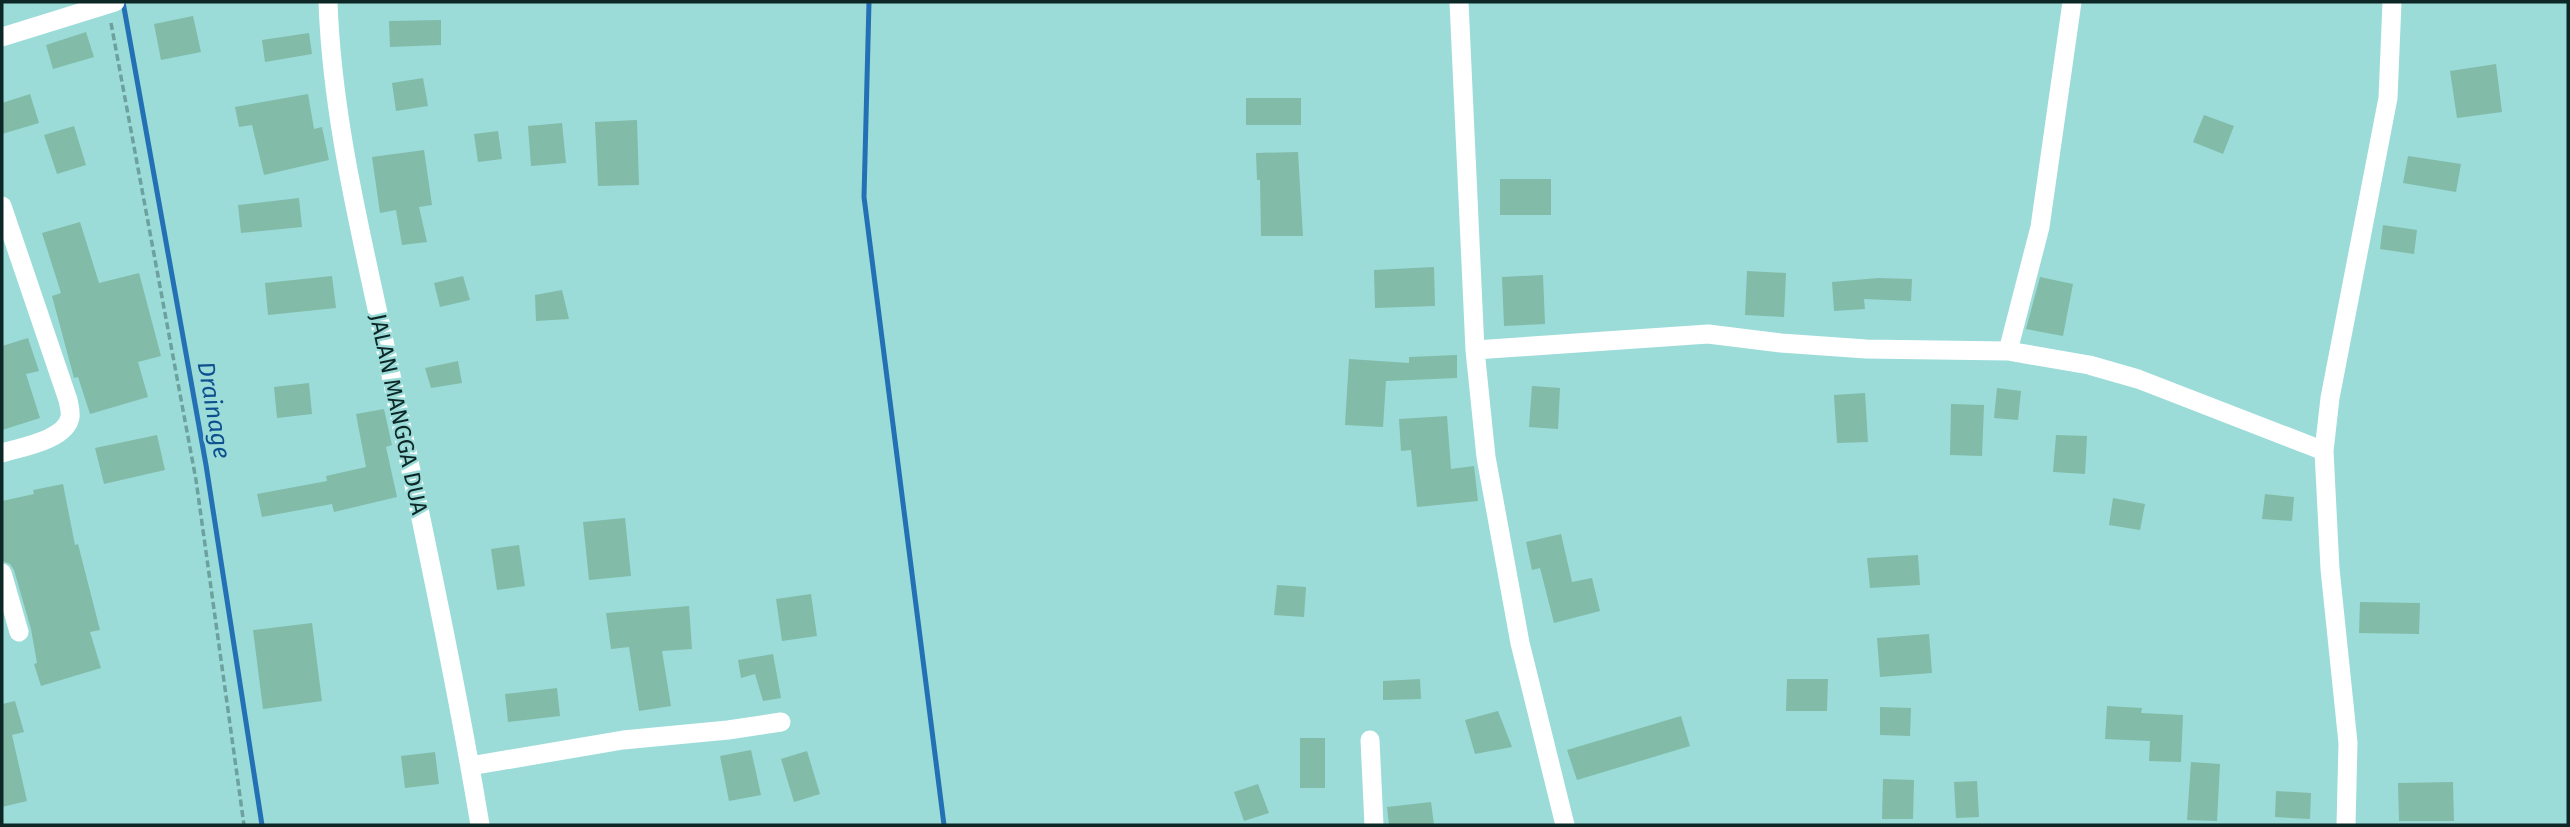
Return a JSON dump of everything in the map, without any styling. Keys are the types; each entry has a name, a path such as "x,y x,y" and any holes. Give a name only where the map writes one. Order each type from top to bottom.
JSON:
{"street":[{"name":"JALAN MANGGA DUA","path":"328,2 330,53 345,156 439,605 480,825"},
{"path":"1459,2 1475,350 1486,457 1520,643 1565,825"},
{"path":"2008,351 2040,227 2073,2"},
{"path":"2346,825 2348,743 2330,569 2324,451 2330,398 2388,97 2392,2"},
{"path":"2,37 111,3"},
{"path":"2,453 46,440 62,432 70,418 68,400 3,215"},
{"path":"1475,350 1708,334 1866,349 2008,351 2089,365 2138,379 2324,451"},
{"path":"2,573 19,632"},
{"path":"470,766 623,740 781,722"},
{"path":"1370,740 1374,825"}],"path":[{"path":"111,3 196,480 244,825"}],"building":[{"path":"193,16 201,52 161,60 154,24"},
{"path":"441,20 441,45 390,47 389,21"},
{"path":"86,32 94,57 53,69 46,45"},
{"path":"309,33 312,54 265,62 262,40"},
{"path":"2496,64 2502,112 2457,118 2450,71"},
{"path":"423,78 428,106 396,111 392,83"},
{"path":"30,94 39,123 2,134 2,103"},
{"path":"308,94 314,129 322,127 329,160 264,175 252,125 239,127 235,107"},
{"path":"1246,98 1301,98 1301,125 1246,125"},
{"path":"2204,115 2234,126 2223,154 2193,142"},
{"path":"637,120 639,185 598,186 595,122"},
{"path":"562,123 566,163 531,166 528,126"},
{"path":"74,126 86,165 57,174 44,135"},
{"path":"498,131 502,159 478,162 474,134"},
{"path":"424,150 432,205 419,207 427,242 402,245 396,210 380,213 372,157"},
{"path":"1298,152 1303,236 1261,236 1260,180 1257,180 1256,153"},
{"path":"2408,156 2461,164 2456,192 2403,183"},
{"path":"1500,179 1551,179 1551,215 1500,215"},
{"path":"299,198 302,227 241,233 238,205"},
{"path":"80,222 99,283 139,273 161,356 138,362 148,397 90,414 78,377 74,378 52,296 61,293 42,233"},
{"path":"2383,225 2417,230 2414,254 2380,249"},
{"path":"1434,267 1435,306 1375,308 1374,270"},
{"path":"1747,271 1786,273 1784,317 1745,315"},
{"path":"1543,275 1545,324 1504,326 1502,277"},
{"path":"332,276 336,308 268,315 265,283"},
{"path":"463,276 470,300 440,307 434,283"},
{"path":"2040,277 2073,284 2063,336 2026,329"},
{"path":"1878,278 1912,279 1911,301 1864,299 1865,309 1834,311 1832,282"},
{"path":"562,290 569,319 536,321 535,295"},
{"path":"28,338 39,371 26,374 40,418 2,430 2,346"},
{"path":"1457,355 1457,378 1386,381 1383,427 1345,425 1349,359 1409,363 1409,357"},
{"path":"458,361 462,383 431,388 425,368"},
{"path":"309,383 312,414 277,418 274,387"},
{"path":"1532,386 1560,388 1558,429 1529,427"},
{"path":"1997,388 2021,391 2018,420 1994,418"},
{"path":"1865,393 1868,442 1837,443 1834,395"},
{"path":"1951,404 1984,405 1982,456 1950,455"},
{"path":"384,409 392,445 386,447 397,497 334,512 332,504 262,517 257,494 327,481 326,476 366,467 356,414"},
{"path":"1447,416 1451,469 1474,466 1478,501 1417,507 1411,450 1401,451 1399,419"},
{"path":"157,435 165,470 104,484 95,448"},
{"path":"2056,435 2087,436 2085,474 2053,472"},
{"path":"63,484 75,545 78,544 100,630 90,632 101,668 41,686 34,664 37,663 31,629 14,570 10,564 2,561 2,501 34,494 33,490"},
{"path":"2265,494 2294,497 2292,521 2262,519"},
{"path":"2113,498 2145,504 2140,530 2109,525"},
{"path":"625,518 631,576 589,580 583,522"},
{"path":"1561,534 1572,582 1592,578 1600,611 1554,623 1540,568 1532,570 1526,542"},
{"path":"519,545 525,586 497,590 491,549"},
{"path":"1918,555 1920,585 1870,588 1867,558"},
{"path":"1277,585 1306,587 1304,617 1274,615"},
{"path":"811,594 817,636 782,641 776,599"},
{"path":"2360,602 2420,603 2419,634 2359,633"},
{"path":"689,606 692,649 662,651 671,706 639,711 629,647 611,649 606,613"},
{"path":"312,623 322,701 263,709 253,630"},
{"path":"1929,634 1932,673 1880,677 1877,638"},
{"path":"773,654 781,698 763,701 755,674 741,678 738,660"},
{"path":"1420,679 1421,699 1383,700 1383,681"},
{"path":"1787,679 1828,679 1827,711 1786,711"},
{"path":"557,688 560,716 508,722 505,694"},
{"path":"15,701 24,732 12,735 27,801 2,807 2,704"},
{"path":"2107,706 2142,708 2141,713 2183,715 2181,762 2149,761 2150,741 2105,739"},
{"path":"1880,707 1911,708 1910,736 1880,735"},
{"path":"1498,711 1512,747 1475,754 1465,720"},
{"path":"1681,716 1690,746 1577,780 1567,750"},
{"path":"1300,738 1325,738 1325,788 1300,788"},
{"path":"751,750 761,795 729,801 720,756"},
{"path":"807,751 820,794 794,802 781,759"},
{"path":"435,752 439,784 405,788 401,756"},
{"path":"2191,762 2220,764 2217,821 2187,820"},
{"path":"1883,779 1914,780 1913,819 1882,819"},
{"path":"1977,781 1979,817 1956,818 1954,782"},
{"path":"2453,782 2454,821 2399,821 2398,783"},
{"path":"1258,784 1269,813 1244,821 1234,792"},
{"path":"2276,791 2311,793 2310,819 2275,817"},
{"path":"1431,802 1434,825 1389,825 1387,807"}],"waterway":[{"name":"Drainage","path":"123,2 206,465 262,825"},
{"path":"869,2 864,197 944,825"}]}
